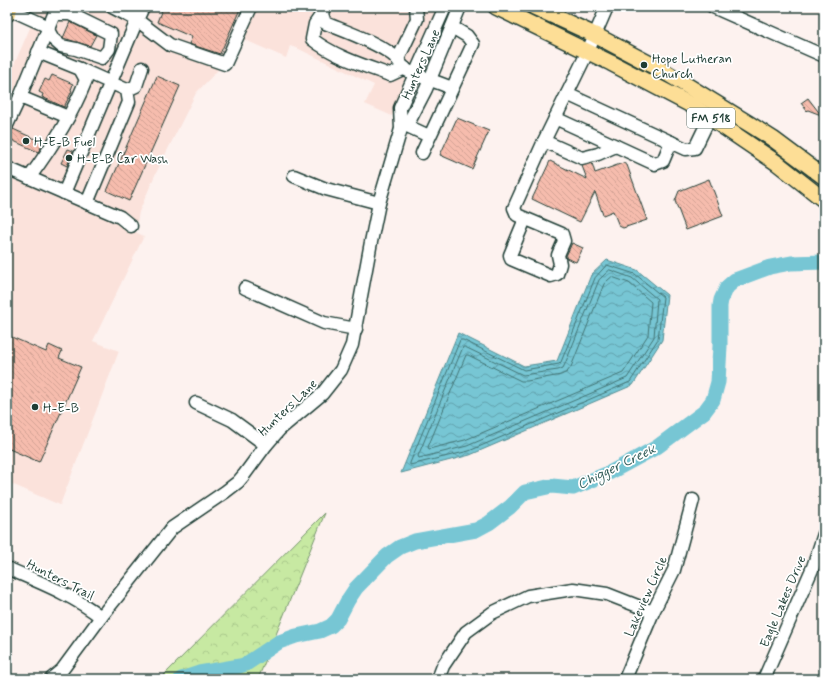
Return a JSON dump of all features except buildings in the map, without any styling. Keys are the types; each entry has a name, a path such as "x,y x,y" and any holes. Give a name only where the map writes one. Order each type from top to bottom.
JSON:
{"main road":[{"name":"FM 518","path":"496,7 588,51 667,92 710,117 777,163 824,200"},
{"name":"FM 518","path":"534,7 595,35 665,72 773,139 824,177"}],"street":[{"path":"64,193 143,7"},
{"path":"116,8 137,20 170,44 224,64 251,7"},
{"path":"406,67 417,19 416,7"},
{"name":"Hunters Lane","path":"51,679 62,670 101,617 172,528 238,482 279,430 322,394 341,370 348,356 356,329 360,293 379,202 403,127 400,108 406,67 445,7"},
{"name":"Hunters Lane","path":"403,127 412,118 460,7"},
{"path":"525,219 510,254 511,259 552,276 557,274 560,264 558,255 564,242 562,234 516,215 514,208 544,141 588,51 607,7"},
{"path":"713,7 824,56"},
{"path":"7,125 20,97 38,52 49,28 56,10 70,14 111,34 109,49 102,58 76,49 61,46 53,39 49,28 8,10"},
{"path":"323,11 315,24 312,39 320,46 362,65 390,75 406,67"},
{"path":"323,11 325,23 362,38 390,53 406,67 451,88"},
{"path":"422,153 472,44 467,36 452,27"},
{"path":"38,52 127,90 136,86 142,68"},
{"path":"29,178 59,135 79,98 86,80 80,70"},
{"path":"87,203 129,102 127,90"},
{"path":"567,94 686,149 694,148 710,117"},
{"path":"20,97 68,117"},
{"path":"555,118 655,164 663,161 671,142"},
{"path":"403,127 429,136"},
{"path":"544,141 582,158 598,154 616,146"},
{"path":"7,168 120,217 131,226"},
{"path":"294,176 326,189 379,202"},
{"path":"245,288 324,323 356,329"},
{"path":"196,403 232,420 266,445"},
{"name":"Lakeview Circle","path":"625,679 653,612 674,570 693,500"},
{"name":"Eagle Lakes Drive","path":"764,679 813,567 824,534"},
{"name":"Hunters Trail","path":"7,568 75,600 90,608 101,617"},
{"path":"438,679 443,666 466,632 492,613 528,596 573,589 607,594 653,612"}],"shaded area":[{"path":"39,7 438,7 392,116 365,104 374,85 299,49 290,46 286,58 236,36 217,71 196,93 155,175 139,212 135,232 144,236 93,341 119,351 60,505 7,482 7,81"}],"green space":[{"path":"325,513 258,679 160,679"}],"water":[{"path":"607,260 637,270 667,295 662,340 633,385 470,455 401,473 458,333 524,366 557,361 591,275"}],"waterway":[{"name":"Chigger Creek","path":"181,679 199,673 246,664 279,642 296,636 320,631 331,626 338,619 356,588 387,556 400,547 415,541 476,530 489,523 510,507 525,492 552,486 573,488 609,473 657,447 704,412 713,400 718,382 720,306 727,287 735,280 770,267 791,263 824,262"}],"place":[{"name":"Hope Lutheran Church","path":"644,65"},
{"name":"H-E-B Fuel","path":"26,141"},
{"name":"H-E-B Car Wash","path":"69,158"},
{"name":"H-E-B","path":"35,407"}]}
